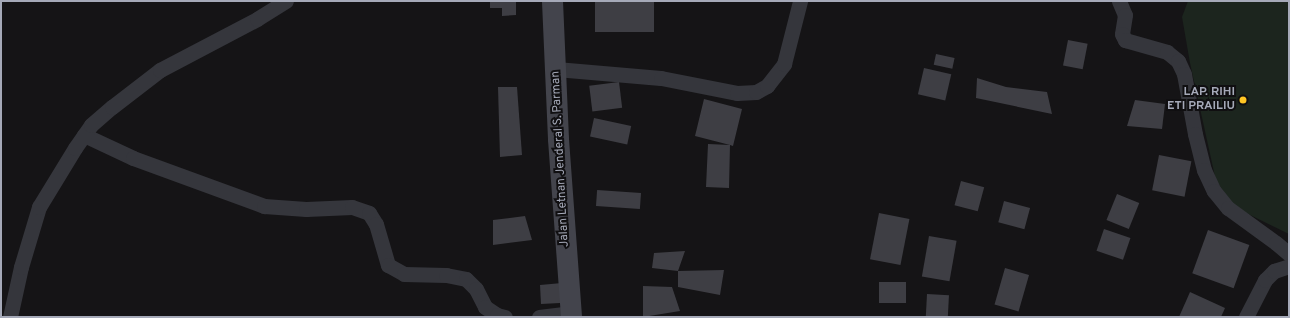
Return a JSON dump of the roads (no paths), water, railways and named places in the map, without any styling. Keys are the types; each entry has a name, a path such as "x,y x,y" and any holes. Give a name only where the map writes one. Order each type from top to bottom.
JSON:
{"street":[{"path":"10,317 20,267 35,217 51,186 91,126 112,107 160,70 257,19 286,1"},
{"name":"Jalan Letnan Jenderal S. Parman","path":"552,1 558,139 570,315"},
{"path":"556,69 661,78 737,93 756,92 768,86 784,64 800,1"},
{"path":"1119,1 1125,15 1122,34 1125,40 1167,52 1178,61 1184,74 1195,134 1204,170 1214,191 1228,208 1289,254"},
{"path":"84,135 133,158 264,206 306,209 352,207 369,213 376,224 388,265 404,274 446,275 466,279 476,289 485,306 497,315 505,317"},
{"path":"1246,317 1266,280 1274,271 1289,266"},
{"path":"539,317 570,315"}],"place":[{"name":"LAP. RIHI ETI PRAILIU","path":"1243,100"}]}
